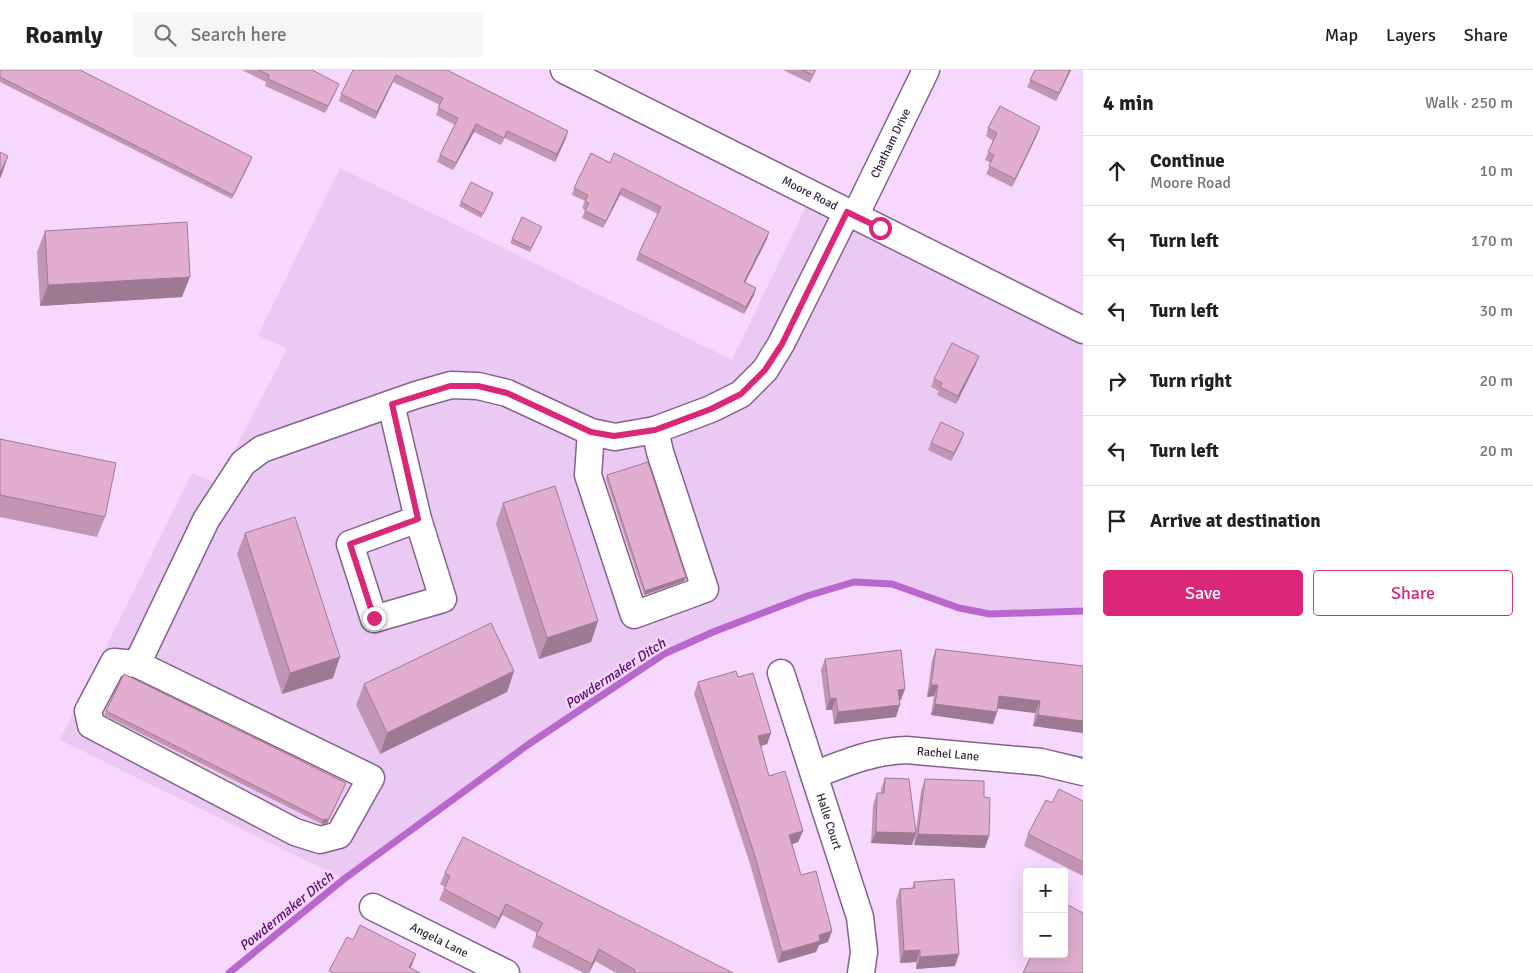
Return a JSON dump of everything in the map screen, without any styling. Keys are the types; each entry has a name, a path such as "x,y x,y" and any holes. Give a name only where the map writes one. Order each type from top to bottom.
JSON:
{"street":[{"name":"Moore Road","path":"564,70 1083,330"},
{"name":"Chatham Drive","path":"137,664 206,520 243,463 262,450 392,404 450,386 478,386 507,393 591,432 614,436 655,430 711,409 741,394 765,370 782,344 926,70"},
{"path":"392,404 418,519"},
{"path":"591,432 588,475 634,615 705,589 660,452 655,430"},
{"path":"114,662 137,664 372,778 339,835 320,840 295,832 91,725 88,711 114,662"},
{"name":"Halle Court","path":"781,673 860,916 864,952 861,973"},
{"name":"Rachel Lane","path":"814,775 861,756 887,751 914,750 1041,762 1083,772"},
{"name":"Angela Lane","path":"373,907 506,973"}],"shaded area":[{"path":"340,168 732,360 806,207 1083,345 1083,611 990,614 959,608 892,584 854,582 807,596 713,632 664,654 529,744 344,879 60,740 192,473 217,484 287,349 258,335"}],"building":[{"path":"0,70 80,70 252,157 233,195 0,77"},
{"path":"259,70 312,70 339,84 328,106 268,79 269,75"},
{"path":"353,70 447,70 568,131 557,154 507,131 504,138 476,124 456,163 440,155 458,118 438,108 443,98 396,75 377,112 341,94"},
{"path":"802,70 815,70 813,75"},
{"path":"1035,70 1070,70 1059,93 1030,80"},
{"path":"1000,106 1040,127 1015,179 989,166 994,155 988,152 997,133 988,128"},
{"path":"0,152 8,156 0,173"},
{"path":"591,153 610,163 614,153 769,232 744,282 756,288 746,307 639,253 661,207 622,188 606,221 585,211 589,203 585,201 588,195 574,188"},
{"path":"471,182 493,193 483,214 461,202"},
{"path":"522,217 542,227 531,248 512,239"},
{"path":"187,222 190,277 48,285 45,231"},
{"path":"952,343 979,356 958,396 940,387 942,383 934,379"},
{"path":"941,422 964,433 954,453 931,443"},
{"path":"0,439 116,463 105,517 0,495"},
{"path":"648,462 686,577 645,591 607,475"},
{"path":"555,486 598,621 547,638 503,503"},
{"path":"295,517 340,657 290,673 245,533"},
{"path":"491,623 514,671 387,733 364,684"},
{"path":"936,649 1083,666 1083,721 1038,715 1040,701 999,696 997,712 935,704 938,685 931,685"},
{"path":"901,650 905,689 898,690 900,705 838,712 836,698 830,699 825,659"},
{"path":"736,671 738,677 753,673 771,733 758,736 769,776 785,771 803,831 789,835 801,875 816,871 832,931 819,935 820,941 782,952 754,853 698,682"},
{"path":"124,674 346,783 329,819 323,820 106,711"},
{"path":"885,778 909,779 916,833 876,832 877,793 884,793"},
{"path":"925,779 984,781 984,797 990,798 989,836 918,834"},
{"path":"1059,789 1083,801 1083,862 1028,834 1046,800 1052,803"},
{"path":"463,837 733,973 634,973 635,970 599,949 592,964 536,935 543,923 506,904 499,918 444,889 450,876 445,873"},
{"path":"954,879 959,954 920,957 920,950 904,951 900,889 915,888 914,882"},
{"path":"1068,905 1083,913 1083,973 1023,973 1030,958 1068,958"},
{"path":"360,925 416,954 409,967 420,973 333,973 329,971 347,937 353,940"}],"waterway":[{"name":"Powdermaker Ditch","path":"229,973 344,879 529,744 664,654 713,632 807,596 854,582 892,584 959,608 990,614 1083,611"}],"route":[{"path":"374,618 350,544 418,519 392,404 450,386 478,386 507,393 591,432 614,436 655,430 711,409 741,394 765,370 782,344 847,212 880,228"}]}
